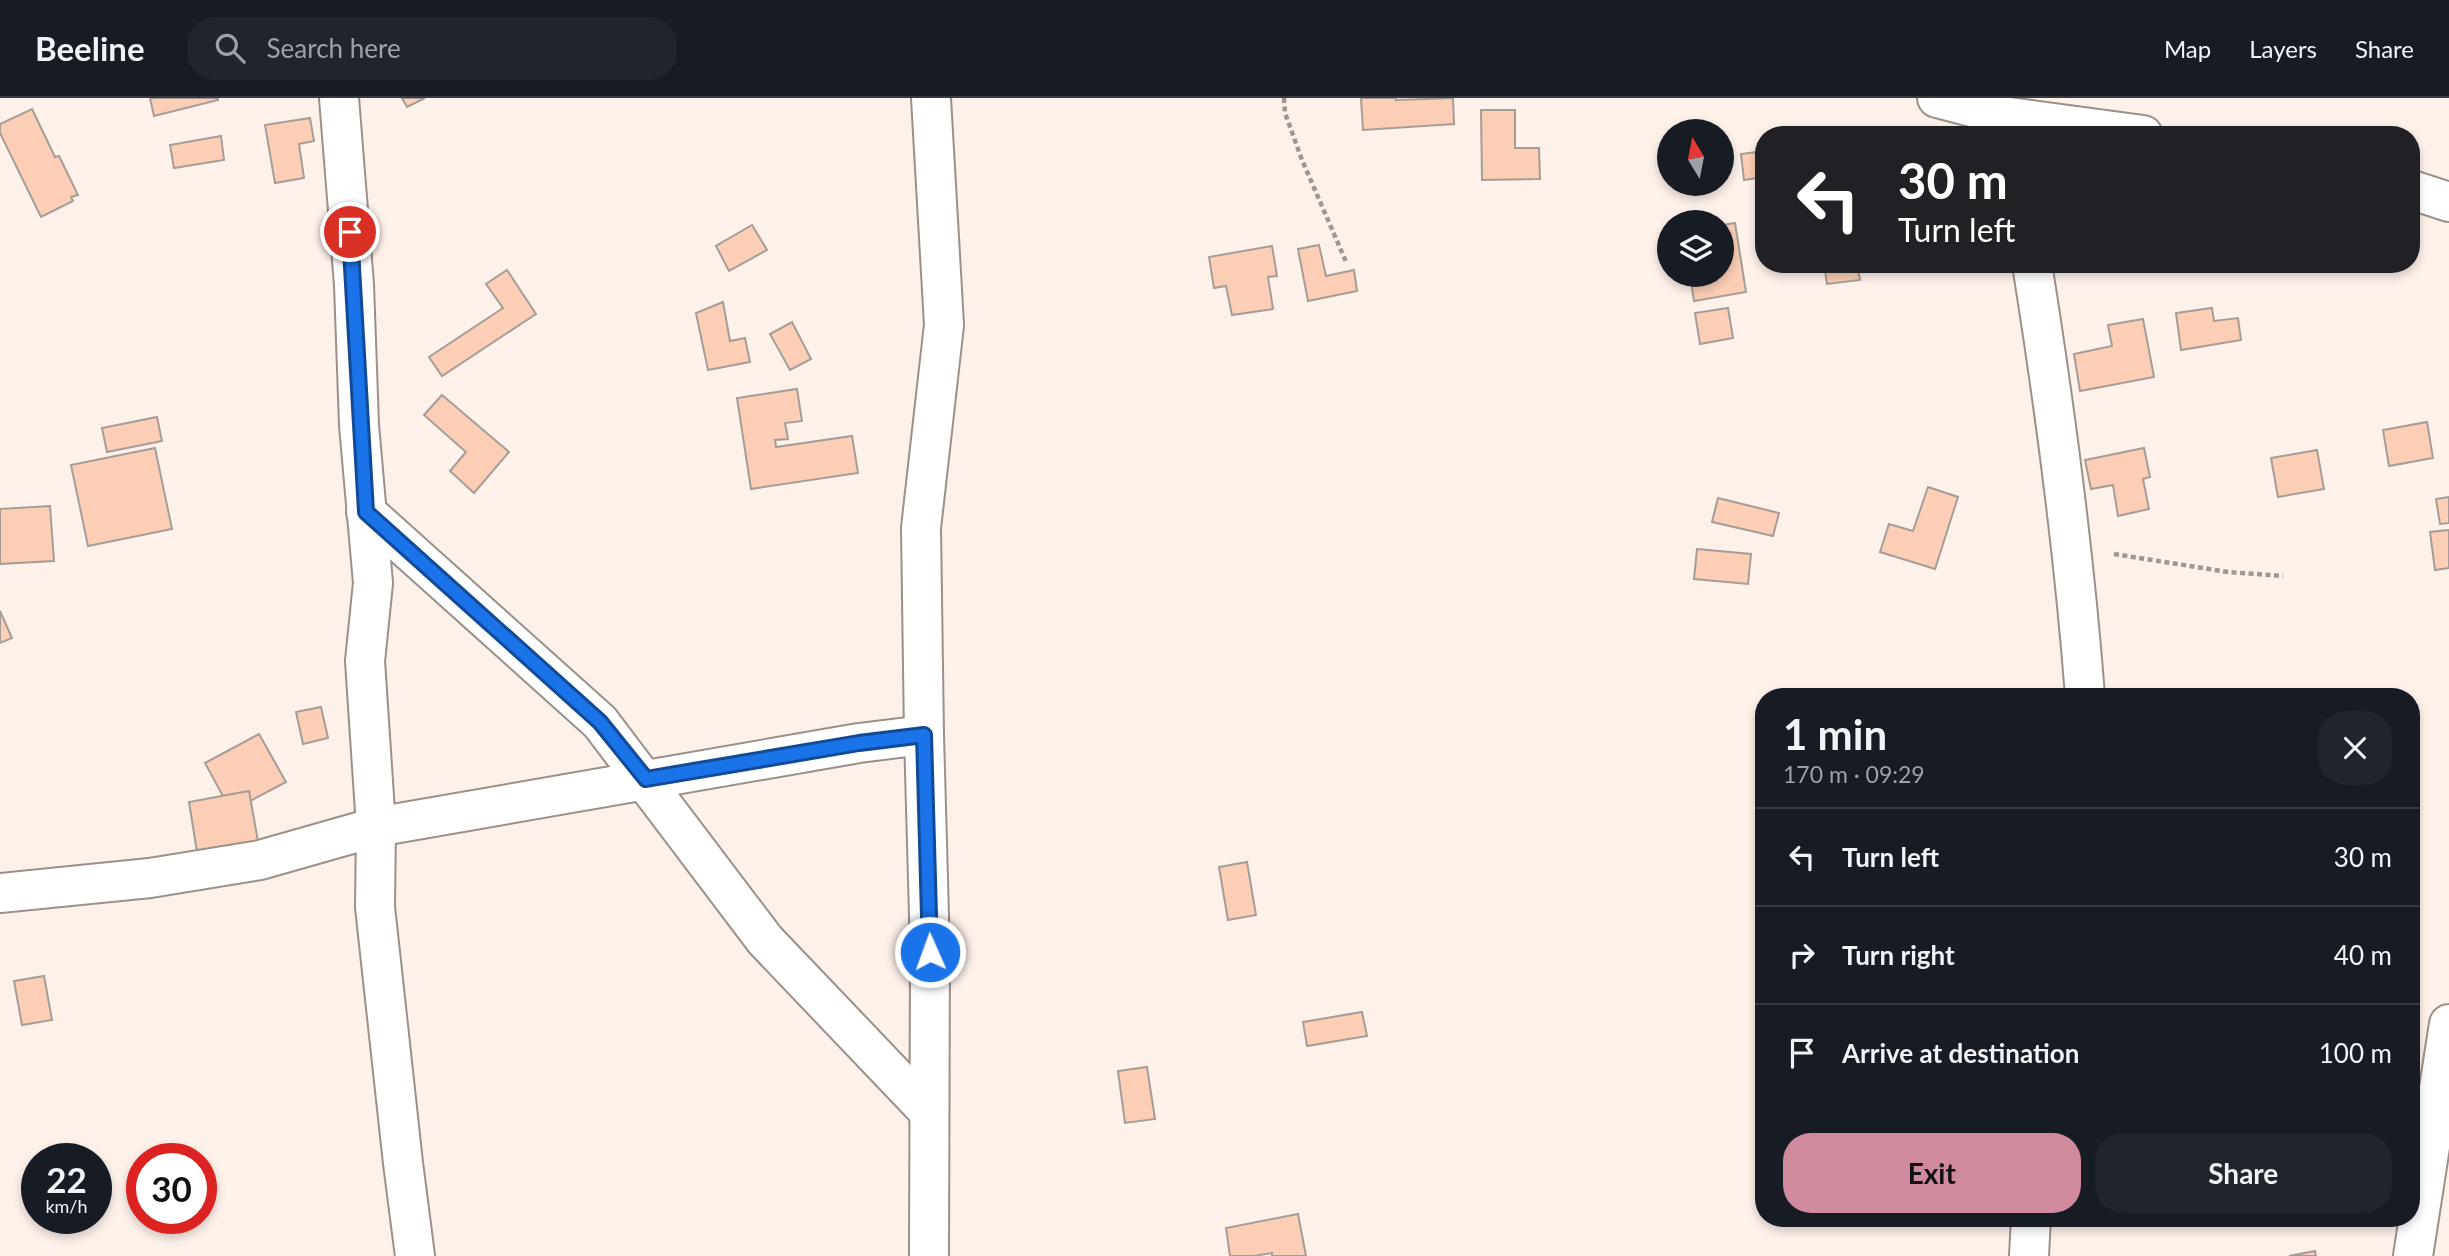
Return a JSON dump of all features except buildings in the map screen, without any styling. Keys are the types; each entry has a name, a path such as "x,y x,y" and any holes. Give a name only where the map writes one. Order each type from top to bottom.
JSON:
{"street":[{"path":"339,98 354,285 359,425 373,583 365,661 376,827 375,907 415,1256"},
{"path":"929,1256 930,952 922,528 944,325 931,98"},
{"path":"1937,98 2010,126"},
{"path":"2420,193 2449,202"},
{"path":"2033,273 2059,436 2084,688"},
{"path":"366,512 600,722 646,779 765,940 929,1112"},
{"path":"0,893 150,878 260,860 376,827 859,743 924,735"},
{"path":"2420,1211 2449,1024"},
{"path":"2029,1256 2031,1227"},
{"path":"2413,1256 2418,1227"}],"path":[{"path":"1284,98 1285,113 1302,160 1347,264"},
{"path":"2072,546 2228,572 2283,576"}],"route":[{"path":"350,232 366,512 600,722 646,779 859,743 924,735 930,952"}]}
